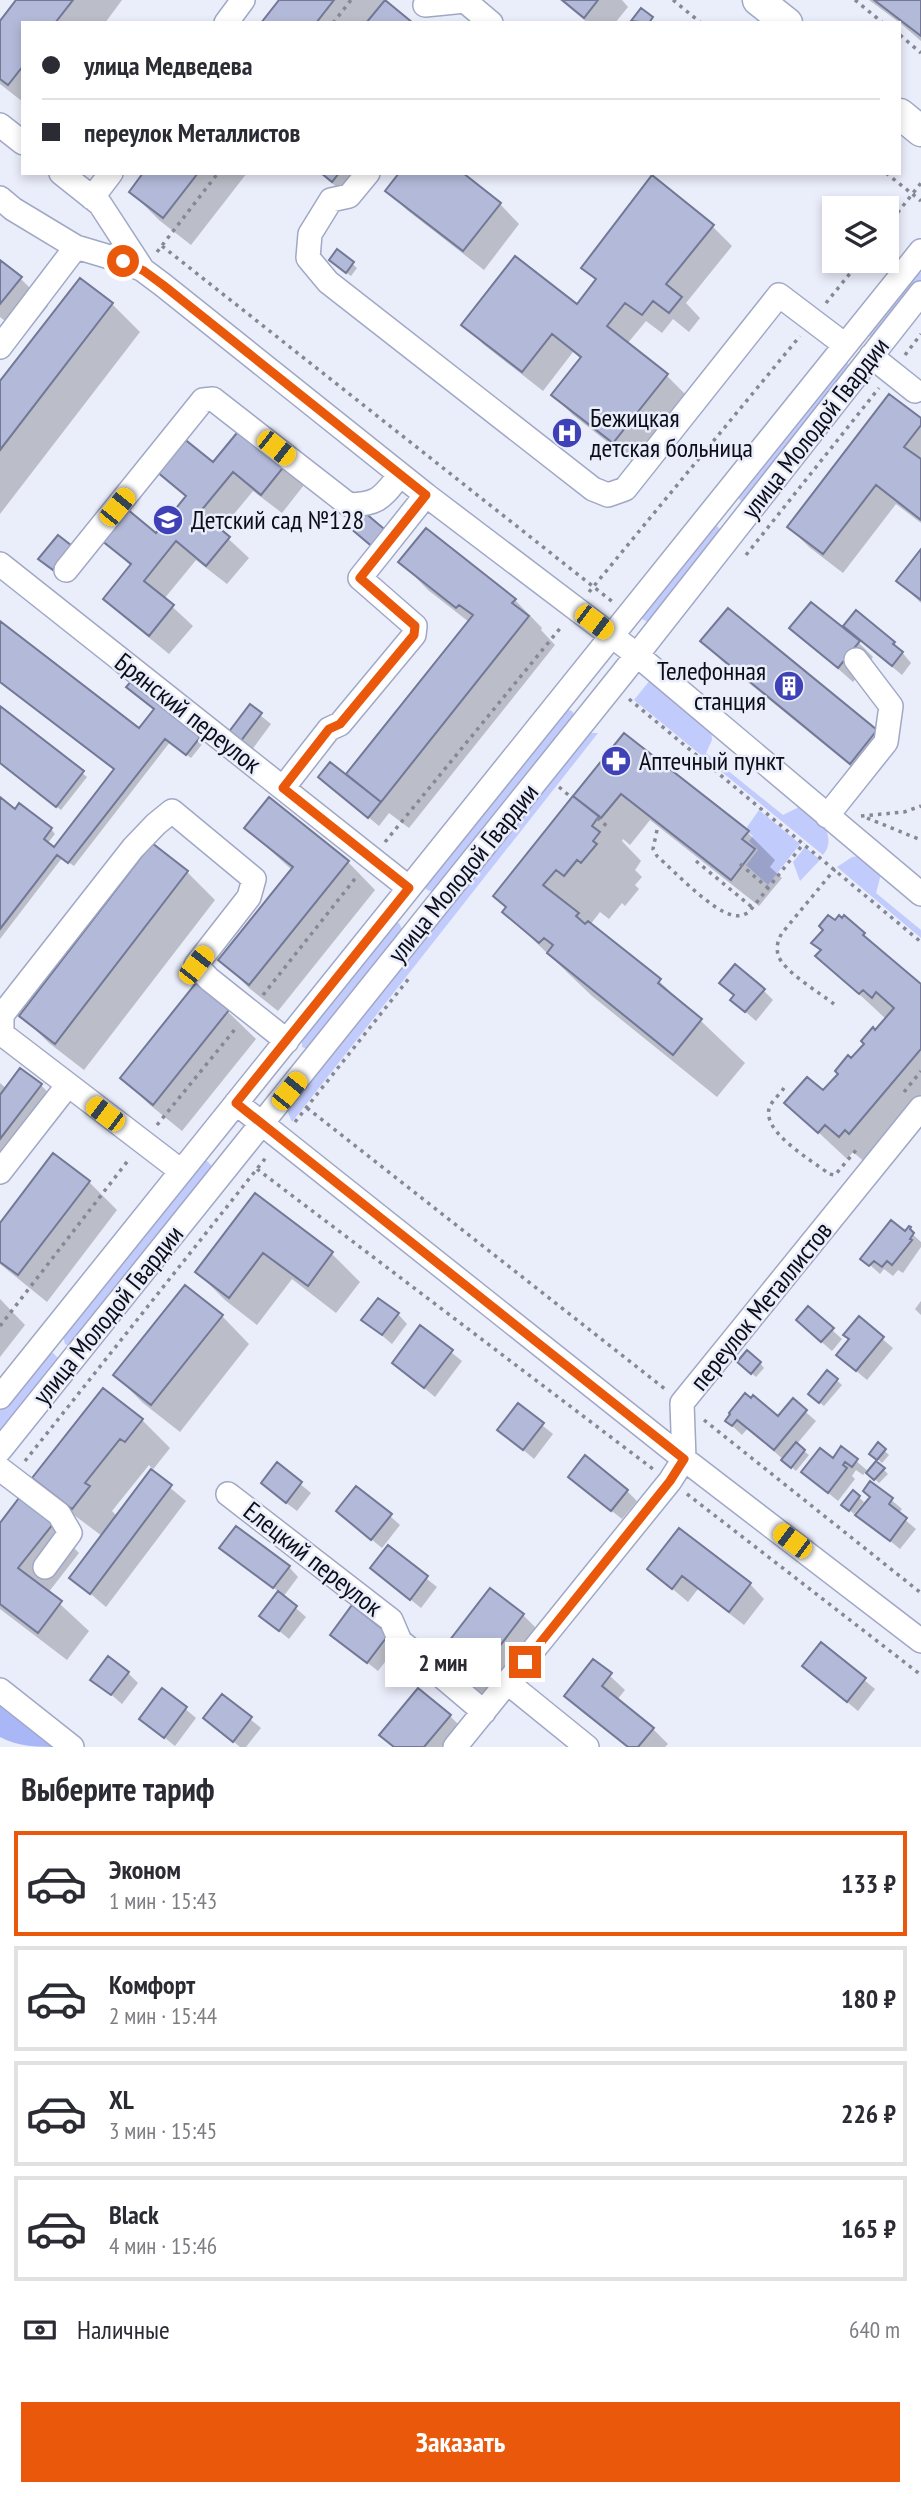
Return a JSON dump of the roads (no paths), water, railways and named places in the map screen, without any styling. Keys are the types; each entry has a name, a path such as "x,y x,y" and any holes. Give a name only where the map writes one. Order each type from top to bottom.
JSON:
{"main road":[{"path":"901,115 921,131"}],"street":[{"path":"227,21 243,0"},
{"path":"425,5 465,1 489,21"},
{"path":"0,125 21,141"},
{"path":"63,175 100,204 144,271"},
{"path":"92,198 109,175"},
{"path":"366,175 349,196 331,200 310,233 308,258 328,282 593,489 608,495 625,489 779,295 845,345"},
{"path":"0,198 13,209 76,247 123,261 144,271 400,475 612,635 831,810 921,894"},
{"path":"1,343 76,247"},
{"name":"улица Молодой Гвардии","path":"0,1397 921,251"},
{"name":"улица Молодой Гвардии","path":"0,1450 637,655 921,293"},
{"path":"871,356 915,391"},
{"path":"66,570 203,400 213,399 349,505 368,505 380,500 400,475"},
{"path":"283,788 329,729 340,724 414,635 415,626 360,578 426,495"},
{"name":"Брянский переулок","path":"0,564 409,888"},
{"path":"831,810 887,742 891,706 856,660"},
{"path":"181,1171 2,1034 2,1015 133,848 172,811 254,879 249,898 196,965 209,979 287,1041"},
{"path":"0,1172 68,1085"},
{"path":"236,1103 684,1459 921,1641"},
{"name":"переулок Металлистов","path":"684,1459 682,1403 921,1108"},
{"path":"455,1747 670,1481 684,1459"},
{"path":"6,1474 59,1514 70,1533 46,1567"},
{"name":"Елецкий переулок","path":"228,1494 391,1620 400,1641 484,1712"},
{"path":"508,1683 587,1747"},
{"path":"0,1690 72,1747"}],"place":[{"name":"Бежицкая детская больница","path":"567,433"},
{"name":"Детский сад №128","path":"168,520"},
{"name":"Телефонная станция","path":"789,686"},
{"name":"Аптечный пункт","path":"616,761"}]}
